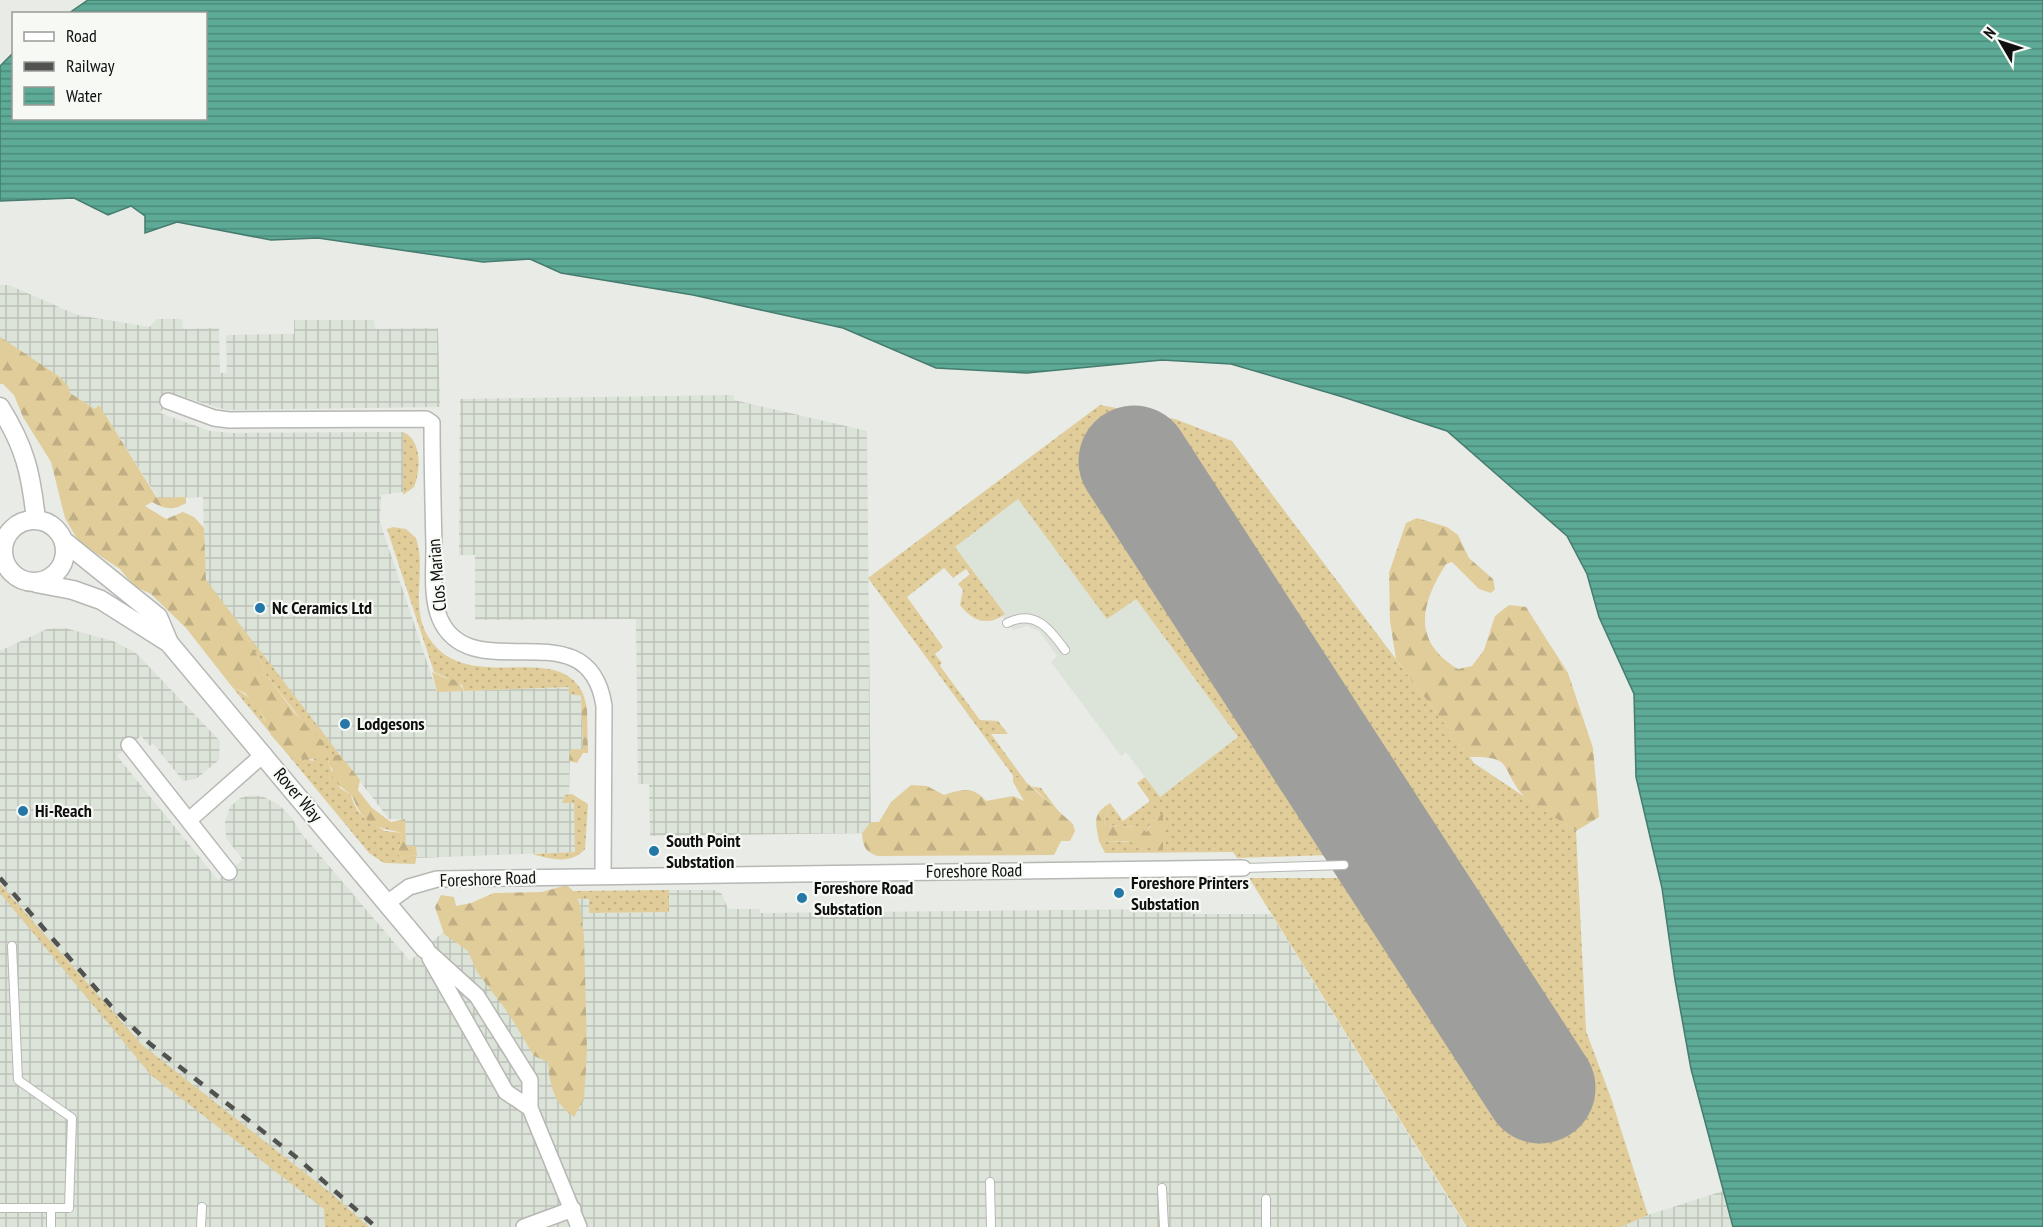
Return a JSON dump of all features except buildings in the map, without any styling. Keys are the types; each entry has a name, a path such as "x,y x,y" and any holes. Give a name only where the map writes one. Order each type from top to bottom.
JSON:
{"street":[{"name":"Clos Marian","path":"168,401 214,418 229,420 426,419 432,423 435,599 446,629 462,643 480,650 547,651 568,655 586,666 599,683 604,706 603,876"},
{"path":"0,407 12,425 30,470 36,520"},
{"path":"36,520 54,526 65,542 64,562 60,570 53,577 34,583 5,573 3,551 9,532 16,525 36,520"},
{"name":"Rover Way","path":"65,542 158,617 169,643"},
{"name":"Rover Way","path":"34,583 73,590 101,600 169,643 425,949"},
{"path":"129,746 229,872"},
{"path":"189,820 264,754"},
{"name":"Foreshore Road","path":"387,903 409,887 437,879 1243,868"},
{"path":"425,949 506,1092 530,1108"},
{"path":"425,949 477,996 530,1080 530,1108 579,1227"},
{"path":"524,1227 573,1209"}],"lane":[{"path":"1007,623 1026,617 1045,624 1065,650"},
{"path":"1243,868 1344,865"},
{"path":"0,1208 69,1208 72,1118 18,1080 12,946"},
{"path":"990,1182 991,1227"},
{"path":"1162,1188 1164,1227"},
{"path":"1266,1199 1266,1227"},
{"path":"201,1207 201,1227"},
{"path":"51,1208 51,1227"}],"shaded area":[{"path":"0,285 9,285 77,315 150,327 156,319 182,319 183,329 219,328 220,373 227,373 226,335 294,334 294,320 374,320 375,329 438,328 440,407 226,410 174,394 160,413 210,431 232,433 403,432 403,492 381,495 380,522 437,692 569,687 581,693 583,749 570,750 569,794 565,795 562,802 574,803 576,852 417,858 416,846 406,846 405,819 389,819 205,580 203,497 158,498 99,406 95,409 0,349"},
{"path":"734,395 734,400 867,431 871,833 650,836 649,784 638,784 636,619 475,620 475,555 459,555 460,399"},
{"path":"1018,499 1107,618 1135,598 1238,737 1160,797 1126,752 1121,756 1051,662 1057,656 1039,631 1027,626 1013,630 1002,616 1005,614 955,547"},
{"path":"65,628 113,641 136,653 220,741 219,760 196,779 183,781 153,743 150,746 141,736 117,756 218,880 243,860 226,838 225,822 230,807 240,798 253,795 264,797 279,805 292,818 300,832 410,961 457,920 589,898 590,913 668,912 669,890 714,890 722,894 728,909 760,909 760,913 1191,909 1191,914 1271,914 1466,1227 0,1227 0,651 47,629"},
{"path":"1723,1191 1733,1227 1621,1227 1648,1215"}],"green space":[{"path":"0,337 60,377 68,386 70,393 95,409 99,405 157,498 186,497 186,503 173,508 165,508 152,502 145,506 166,519 183,512 194,517 204,528 206,580 235,618 260,660 266,675 294,712 324,743 325,752 320,758 306,760 286,752 271,735 264,718 245,693 233,688 186,628 151,594 134,586 120,569 79,542 65,518 51,462 23,417 14,395 3,384 0,384"},
{"path":"1100,405 1175,419 1232,441 1474,763 1576,831 1586,1031 1611,1098 1648,1215 1621,1227 1467,1227 1249,878 1344,878 1330,855 1237,858 1233,852 1105,853 1099,841 1150,842 1158,850 1150,824 1147,833 1137,827 1106,825 1104,822 1109,808 1107,805 1110,803 1123,821 1150,801 1137,783 1145,777 1160,797 1238,737 1136,599 1107,619 1018,499 955,547 1005,614 986,621 975,618 965,611 960,605 963,590 958,584 970,574 966,569 953,578 944,568 907,597 943,647 935,654 942,663 940,666 980,720 998,721 1008,734 991,734 1027,783 1014,777 868,578"},
{"path":"403,432 414,441 419,464 414,487 403,495"},
{"path":"1417,518 1447,527 1458,535 1469,558 1493,579 1495,589 1491,593 1479,589 1452,562 1446,564 1430,594 1425,621 1427,634 1433,647 1443,658 1458,669 1472,666 1484,650 1495,616 1509,605 1526,607 1568,673 1593,748 1599,817 1576,831 1526,798 1504,764 1493,758 1469,757 1396,659 1390,621 1389,573 1406,523"},
{"path":"393,527 406,529 416,538 420,563 419,602 423,626 429,638 446,655 466,664 555,670 572,679 584,696 569,694 569,687 464,691 462,685 434,672 387,529"},
{"path":"235,618 340,755 330,757 328,763 340,788 350,794 357,810 366,819 385,831 402,833 398,854 402,858 417,855 415,864 384,863 369,853 233,688 255,704 276,739 285,749 297,756 314,761 303,722 266,675 260,660"},
{"path":"432,672 457,680 464,691 437,692"},
{"path":"581,696 584,696 587,708 588,753 583,753 577,763 569,761 570,750 583,749"},
{"path":"340,755 360,780 358,790 372,808 391,822 405,819 406,846 416,846 417,855 402,858 398,854 402,833 379,827 365,818 351,795 337,783 331,774 333,770 328,764 330,757"},
{"path":"1013,776 1022,779 1073,824 1075,831 1070,841 1061,841 1054,855 878,856 870,853 864,845 862,833 871,822 879,822 891,802 911,785 927,786 944,795 962,790 972,791 986,801 1013,796 1024,801 1013,782"},
{"path":"1031,786 1041,788 1062,816 1040,794"},
{"path":"572,794 588,804 585,849 567,859 553,859 532,854 575,852 574,803 562,803 565,795"},
{"path":"1107,805 1109,808 1104,822 1106,825 1137,827 1147,832 1155,817 1163,813 1163,850 1158,851 1150,843 1142,846 1127,841 1099,841 1097,816"},
{"path":"0,884 142,1045 333,1195 369,1227 325,1227 324,1209 151,1075 0,893"},
{"path":"567,885 576,894 580,905 584,936 587,1050 584,1099 574,1117 567,1112 554,1094 548,1062 534,1056 509,1014 477,972 468,951 444,934 435,907 441,895 454,897 456,906 471,903 494,893 542,892"},
{"path":"669,890 669,912 589,913 589,899 578,899 573,891"}],"water":[{"path":"88,0 2043,0 2043,1227 1733,1227 1691,1069 1662,888 1636,777 1634,694 1599,617 1587,574 1567,536 1447,431 1231,364 1162,360 1027,373 936,368 843,328 693,295 561,273 530,259 483,262 318,238 271,240 177,222 145,233 145,216 131,206 108,215 74,198 0,201 0,66 12,54 12,120 207,120 207,12 70,12"}],"runway":[{"path":"1134,461 1540,1088"}],"railway":[{"path":"0,878 111,1006 149,1043 296,1157 376,1227"}],"place":[{"name":"Nc Ceramics Ltd","path":"260,608"},
{"name":"Lodgesons","path":"345,724"},
{"name":"Hi-Reach","path":"23,811"},
{"name":"South Point Substation","path":"654,851"},
{"name":"Foreshore Printers Substation","path":"1119,893"},
{"name":"Foreshore Road Substation","path":"802,898"}]}
